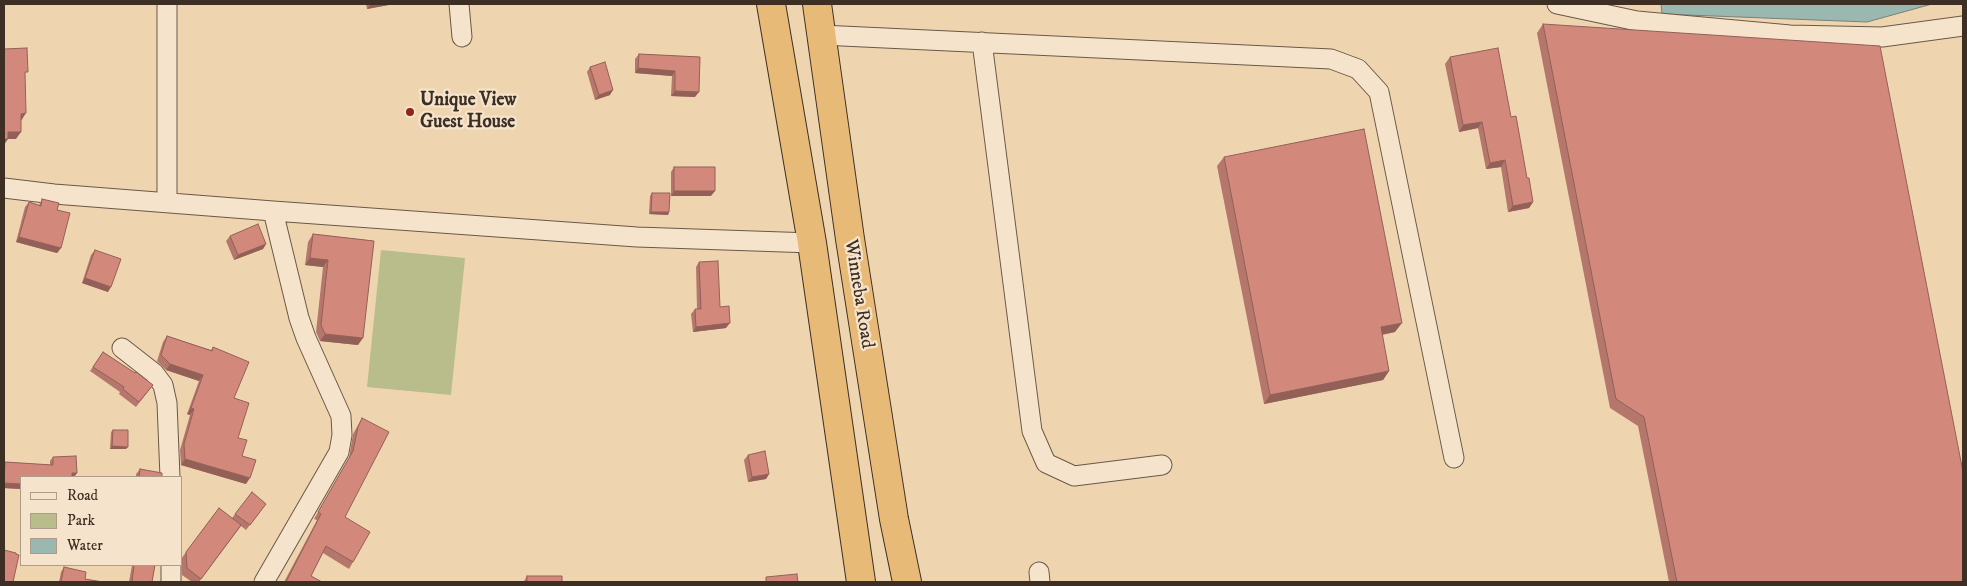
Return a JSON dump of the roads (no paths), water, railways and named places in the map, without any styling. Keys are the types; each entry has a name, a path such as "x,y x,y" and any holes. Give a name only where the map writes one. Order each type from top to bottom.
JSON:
{"highway":[{"name":"Winneba Road","path":"771,4 812,243 861,582"},
{"name":"Winneba Road","path":"817,4 851,249 893,509 907,582"}],"street":[{"path":"167,4 167,202"},
{"path":"459,4 462,37"},
{"path":"1557,4 1637,21 1790,35 1882,37 1963,26"},
{"path":"821,35 1331,59 1358,69 1379,92 1454,458"},
{"path":"982,42 1032,431 1046,463 1074,476 1162,465"},
{"path":"4,188 54,194 273,211 637,237 812,243"},
{"path":"264,582 339,452 342,435 341,416 299,318 273,211"},
{"path":"122,348 154,373 163,385 167,403 170,476"},
{"path":"171,566 172,582"}],"water":[{"path":"1661,4 1932,4 1867,22 1662,14"}],"place":[{"name":"Unique View Guest House","path":"410,112"}]}
